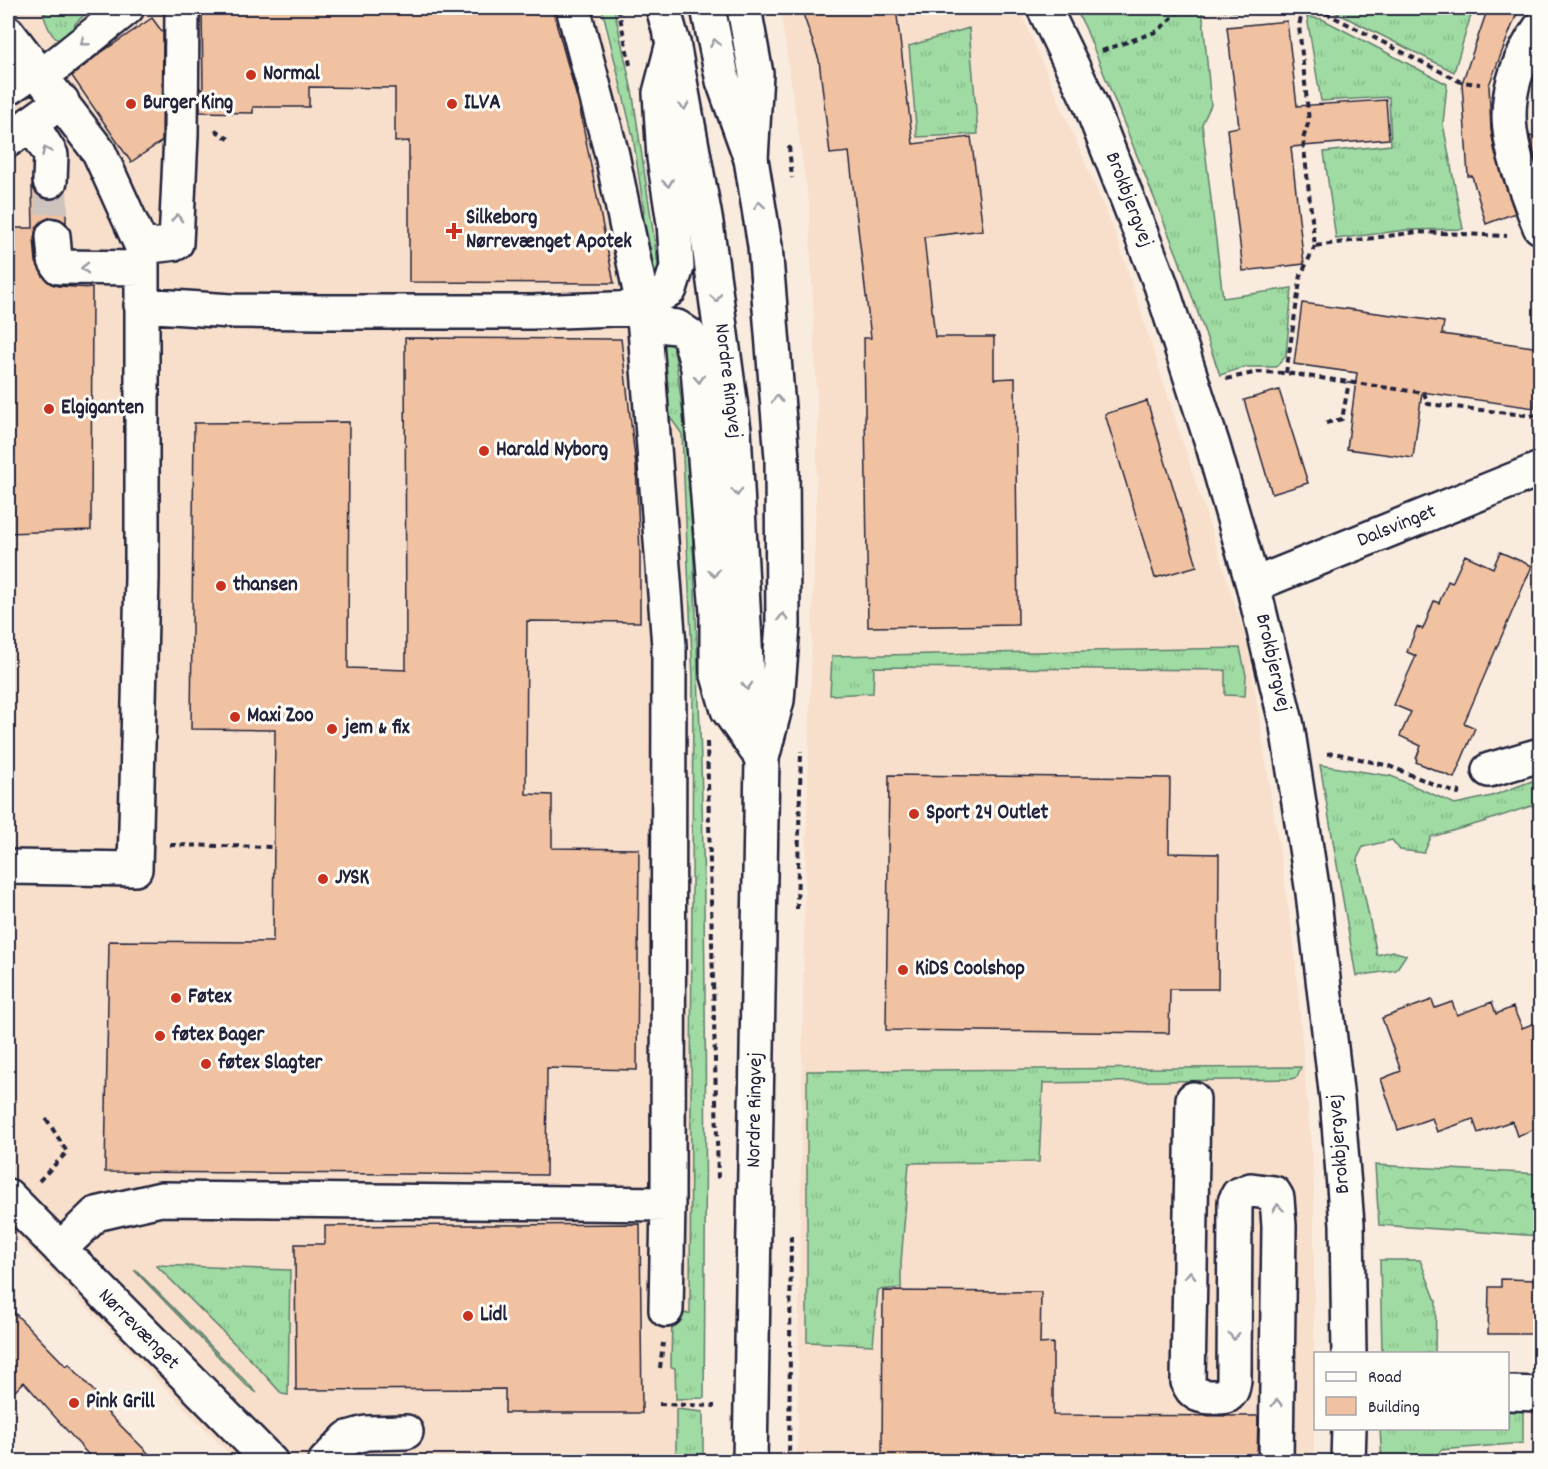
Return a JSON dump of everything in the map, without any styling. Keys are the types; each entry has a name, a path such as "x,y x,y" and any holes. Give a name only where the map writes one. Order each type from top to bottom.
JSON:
{"street":[{"path":"50,181 51,155 15,127 47,83 127,8"},
{"path":"53,236 55,260 59,267 142,257 176,243 181,135 182,8"},
{"path":"573,8 612,155 640,291 645,329 669,646 666,1310"},
{"name":"Nordre Ringvej","path":"663,8 673,43 706,223 734,430 748,702 762,758"},
{"path":"708,8 723,81 751,159"},
{"name":"Nordre Ringvej","path":"744,8 756,74 751,159 765,246 782,458 783,625 777,700 762,758 750,1461"},
{"name":"Brokbjergvej","path":"1044,8 1090,103 1161,285 1195,389 1253,585 1287,726 1314,893 1337,1099 1347,1224 1349,1352"},
{"path":"1529,232 1509,124 1511,87 1527,48 1540,28"},
{"path":"8,33 99,152 142,257 142,577 135,868 8,867"},
{"path":"141,305 231,311 321,312 532,312 641,308 670,289 677,267 674,223 664,158 660,93 673,43"},
{"path":"8,88 47,83"},
{"path":"641,308 667,326 677,327 689,335 698,368 717,613 717,672 728,710 762,758"},
{"name":"Dalsvinget","path":"1253,585 1540,469"},
{"path":"1489,770 1540,755"},
{"path":"1193,1099 1188,1382 1190,1389 1205,1397 1223,1397 1229,1395 1232,1390 1234,1380 1235,1202 1238,1195 1251,1190 1274,1193 1277,1198 1279,1226 1276,1461"},
{"name":"Nørrevænget","path":"8,1196 121,1313 271,1461"},
{"path":"60,1249 96,1214 161,1199 668,1204"},
{"path":"1509,1393 1540,1394"},
{"path":"1348,1430 1348,1461"},
{"path":"325,1461 348,1438 366,1433 406,1432"}],"path":[{"path":"1071,63 1158,31 1182,8 1188,8"},
{"path":"1210,8 1257,12 1277,8"},
{"path":"1286,373 1301,275 1315,246 1303,139 1309,121 1299,26 1303,8"},
{"path":"1316,8 1461,82 1511,87"},
{"path":"1315,246 1417,232 1529,232"},
{"path":"1195,389 1258,372 1286,373 1424,393 1428,404 1534,416 1540,411"},
{"path":"1326,423 1342,419 1349,382"},
{"path":"1291,755 1335,753 1389,765 1458,794 1475,761 1489,770"},
{"path":"44,1115 67,1152 52,1168"},
{"path":"660,1404 715,1406"}],"shaded area":[{"path":"8,8 596,8 617,75 658,283 685,446 690,1461 236,1461 8,1227"},
{"path":"780,8 1019,8 1116,235 1248,645 1294,945 1314,1183 1314,1461 797,1461 804,928 818,423 809,205"}],"green space":[{"path":"54,8 91,8 75,24 72,35 60,41 51,33 43,14"},
{"path":"602,8 614,8 633,96 660,278 649,291 638,228 644,211 633,137"},
{"path":"1075,8 1202,8 1211,105 1202,124 1223,298 1292,288 1286,356 1276,367 1245,367 1220,375 1178,257 1085,27"},
{"path":"1327,8 1478,8 1470,18 1454,72"},
{"path":"1307,17 1322,19 1447,84 1443,124 1463,229 1406,230 1336,239 1324,152 1391,145 1389,97 1321,101"},
{"path":"969,28 978,134 917,137 909,46"},
{"path":"653,327 673,343 685,439 695,584 704,896 704,1398 676,1399 675,1368 671,1367 672,1315 690,1313 693,679 682,434 667,413"},
{"path":"1240,648 1246,675 1245,696 1225,695 1225,670 874,667 873,693 830,695 832,656"},
{"path":"1320,765 1391,776 1455,804 1492,796 1540,778 1540,803 1431,837 1424,853 1400,850 1392,840 1363,847 1357,859 1377,955 1392,951 1406,955 1396,970 1356,976"},
{"path":"1301,1067 1297,1077 1291,1079 1043,1083 1039,1162 909,1163 901,1288 878,1290 873,1345 807,1342 807,1071"},
{"path":"1375,1165 1540,1174 1540,1236 1379,1225"},
{"path":"1380,1260 1420,1260 1436,1301 1435,1352 1382,1352"},
{"path":"156,1265 290,1270 288,1395 282,1394"},
{"path":"135,1271 137,1271 257,1393 247,1386"},
{"path":"1509,1408 1523,1409 1523,1443 1441,1450 1436,1458 1437,1461 1382,1461 1380,1430 1509,1430"},
{"path":"676,1409 703,1412 703,1461 676,1461"}],"building":[{"path":"202,8 552,8 579,105 614,283 409,282 409,141 395,142 395,88 309,87 309,107 253,107 253,113 200,112 200,88 203,91"},
{"path":"801,8 896,8 913,144 971,137 983,230 924,237 935,337 994,337 994,379 1015,378 1018,625 868,627 864,338 871,338 849,152 830,154 819,60"},
{"path":"1488,8 1519,8 1489,85 1491,130 1495,153 1515,213 1486,224 1472,176 1468,176 1462,83"},
{"name":"Burger King","path":"152,18 163,33 162,141 131,162 72,76 99,54"},
{"path":"1287,21 1297,106 1386,100 1389,139 1291,147 1304,264 1243,271 1227,129 1239,127 1227,27"},
{"path":"1530,136 1540,137 1540,175 1532,146"},
{"name":"Elgiganten","path":"32,186 40,196 49,200 58,198 66,190 66,223 51,217 42,221 36,229 34,238 36,262 43,276 50,283 58,286 92,288 91,530 8,533 8,228 33,228"},
{"path":"1302,303 1444,322 1442,334 1540,348 1534,408 1422,392 1413,458 1347,449 1357,373 1294,364"},
{"path":"405,338 621,339 636,466 640,622 527,621 526,794 552,795 552,848 639,849 637,1070 547,1068 546,1175 105,1172 109,941 273,942 275,730 191,729 194,423 349,422 348,668 406,670"},
{"path":"1279,390 1308,483 1272,494 1244,400"},
{"path":"1147,401 1197,566 1155,578 1105,414"},
{"path":"1500,552 1532,566 1464,723 1475,728 1454,778 1416,762 1421,746 1400,736 1411,712 1394,705 1416,656 1407,652 1417,627 1423,629 1434,601 1439,603 1448,581 1452,583 1465,555 1493,568"},
{"path":"889,775 1170,778 1169,853 1219,854 1218,989 1170,989 1169,1033 886,1030"},
{"path":"1432,1000 1435,1008 1452,1002 1457,1015 1492,1002 1496,1014 1513,1007 1522,1028 1540,1021 1540,1127 1517,1136 1512,1121 1478,1133 1473,1119 1437,1132 1432,1118 1398,1130 1381,1079 1401,1071 1382,1018"},
{"name":"Lidl","path":"640,1224 642,1413 505,1413 505,1389 296,1390 295,1244 325,1244 325,1226"},
{"path":"1501,1279 1540,1280 1540,1334 1488,1334 1489,1287 1501,1287"},
{"path":"883,1291 1041,1292 1040,1344 1053,1343 1053,1415 1258,1416 1257,1461 882,1461"},
{"path":"8,1306 66,1366 69,1364 110,1409 107,1412 156,1461 94,1461 24,1382 8,1398"}],"tunnel":[{"path":"50,181 53,236"}],"place":[{"name":"Normal","path":"251,75"},
{"name":"Burger King","path":"131,104"},
{"name":"ILVA","path":"452,104"},
{"name":"Silkeborg Nørrevænget Apotek","path":"454,231"},
{"name":"Elgiganten","path":"49,409"},
{"name":"Harald Nyborg","path":"484,451"},
{"name":"thansen","path":"221,586"},
{"name":"Maxi Zoo","path":"235,717"},
{"name":"jem & fix","path":"332,729"},
{"name":"Sport 24 Outlet","path":"914,814"},
{"name":"JYSK","path":"323,879"},
{"name":"KiDS Coolshop","path":"903,970"},
{"name":"Føtex","path":"176,998"},
{"name":"føtex Bager","path":"160,1036"},
{"name":"føtex Slagter","path":"206,1064"},
{"name":"Lidl","path":"468,1316"},
{"name":"Pink Grill","path":"74,1403"}]}
